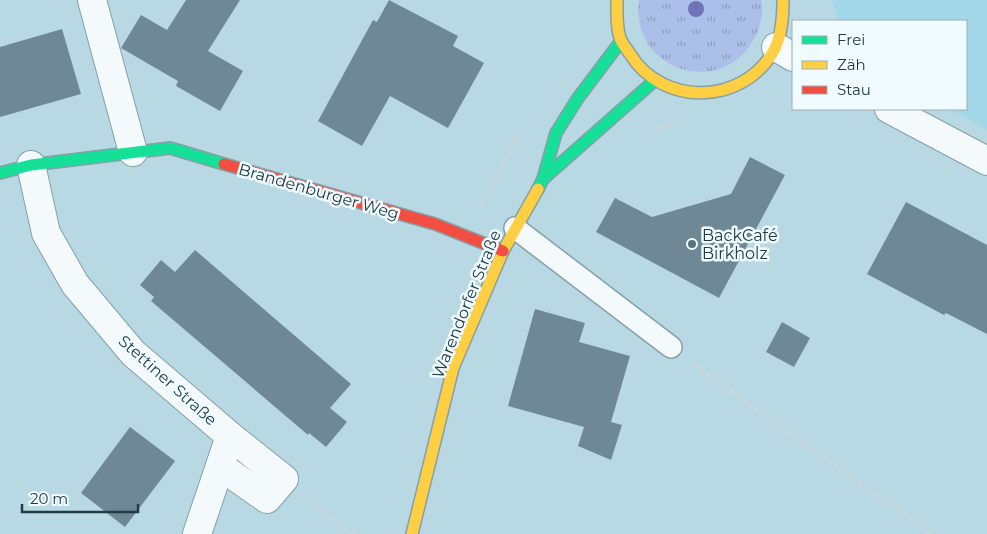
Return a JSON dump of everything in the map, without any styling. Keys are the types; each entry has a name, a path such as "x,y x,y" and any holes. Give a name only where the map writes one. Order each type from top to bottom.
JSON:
{"main road":[{"path":"617,0 617,20 621,41 641,70 654,81 676,91 699,95 723,92 744,82 784,52 783,0"},
{"name":"Warendorfer Straße","path":"412,534 453,368 502,251 543,179 556,133 578,98 621,41"},
{"name":"Warendorfer Straße","path":"543,179 654,81"},
{"name":"Brandenburger Weg","path":"0,173 31,165 170,148 435,224 502,251"}],"street":[{"path":"92,0 133,152"},
{"path":"891,110 987,161"},
{"name":"Stettiner Straße","path":"31,165 46,234 75,284 133,353 230,436 284,478"},
{"name":"Stettiner Straße","path":"197,534 230,436"},
{"path":"220,466 267,500 284,478"}],"lane":[{"path":"515,228 672,347"}],"path":[{"path":"650,130 679,124"},
{"path":"672,347 767,418 932,534"},
{"path":"284,478 348,531 357,534"}],"shaded area":[{"path":"832,0 987,0 987,130 952,110 967,110 967,20 838,20"}],"green space":[{"path":"639,0 761,0 761,19 755,37 740,57 722,68 702,72 681,69 663,59 648,44 640,24"}],"building":[{"path":"186,0 240,0 208,51 243,71 220,111 176,86 178,81 121,48 141,15 167,30"},
{"path":"389,0 458,36 453,46 484,63 448,128 390,96 362,146 318,121 373,20 377,22"},
{"path":"62,29 81,94 0,117 0,47"},
{"path":"750,157 785,175 719,298 596,232 615,198 652,217 731,194"},
{"path":"906,202 987,245 987,334 946,313 944,315 867,274"},
{"path":"195,250 351,384 330,408 347,422 326,447 309,433 308,435 151,301 154,297 140,285 161,260 175,272"},
{"path":"535,309 585,323 579,342 630,356 611,422 622,425 611,460 578,446 584,427 508,406"},
{"path":"782,322 810,338 794,367 766,352"},
{"path":"130,427 175,461 125,527 81,493"}],"traffic: fast":[{"path":"538,189 543,179 556,133 578,98 621,41"},
{"path":"543,179 654,81"},
{"path":"0,173 31,165 170,148 224,164"}],"traffic: slow":[{"path":"617,0 617,24 620,38 644,71 662,84 682,91 702,93 723,90 742,82 759,69 776,46 782,20 783,0"},
{"path":"412,534 453,368 503,251 538,189"}],"traffic: jam":[{"path":"224,164 435,224 503,251"}],"place":[{"name":"BackCafé Birkholz","path":"692,244"}]}
